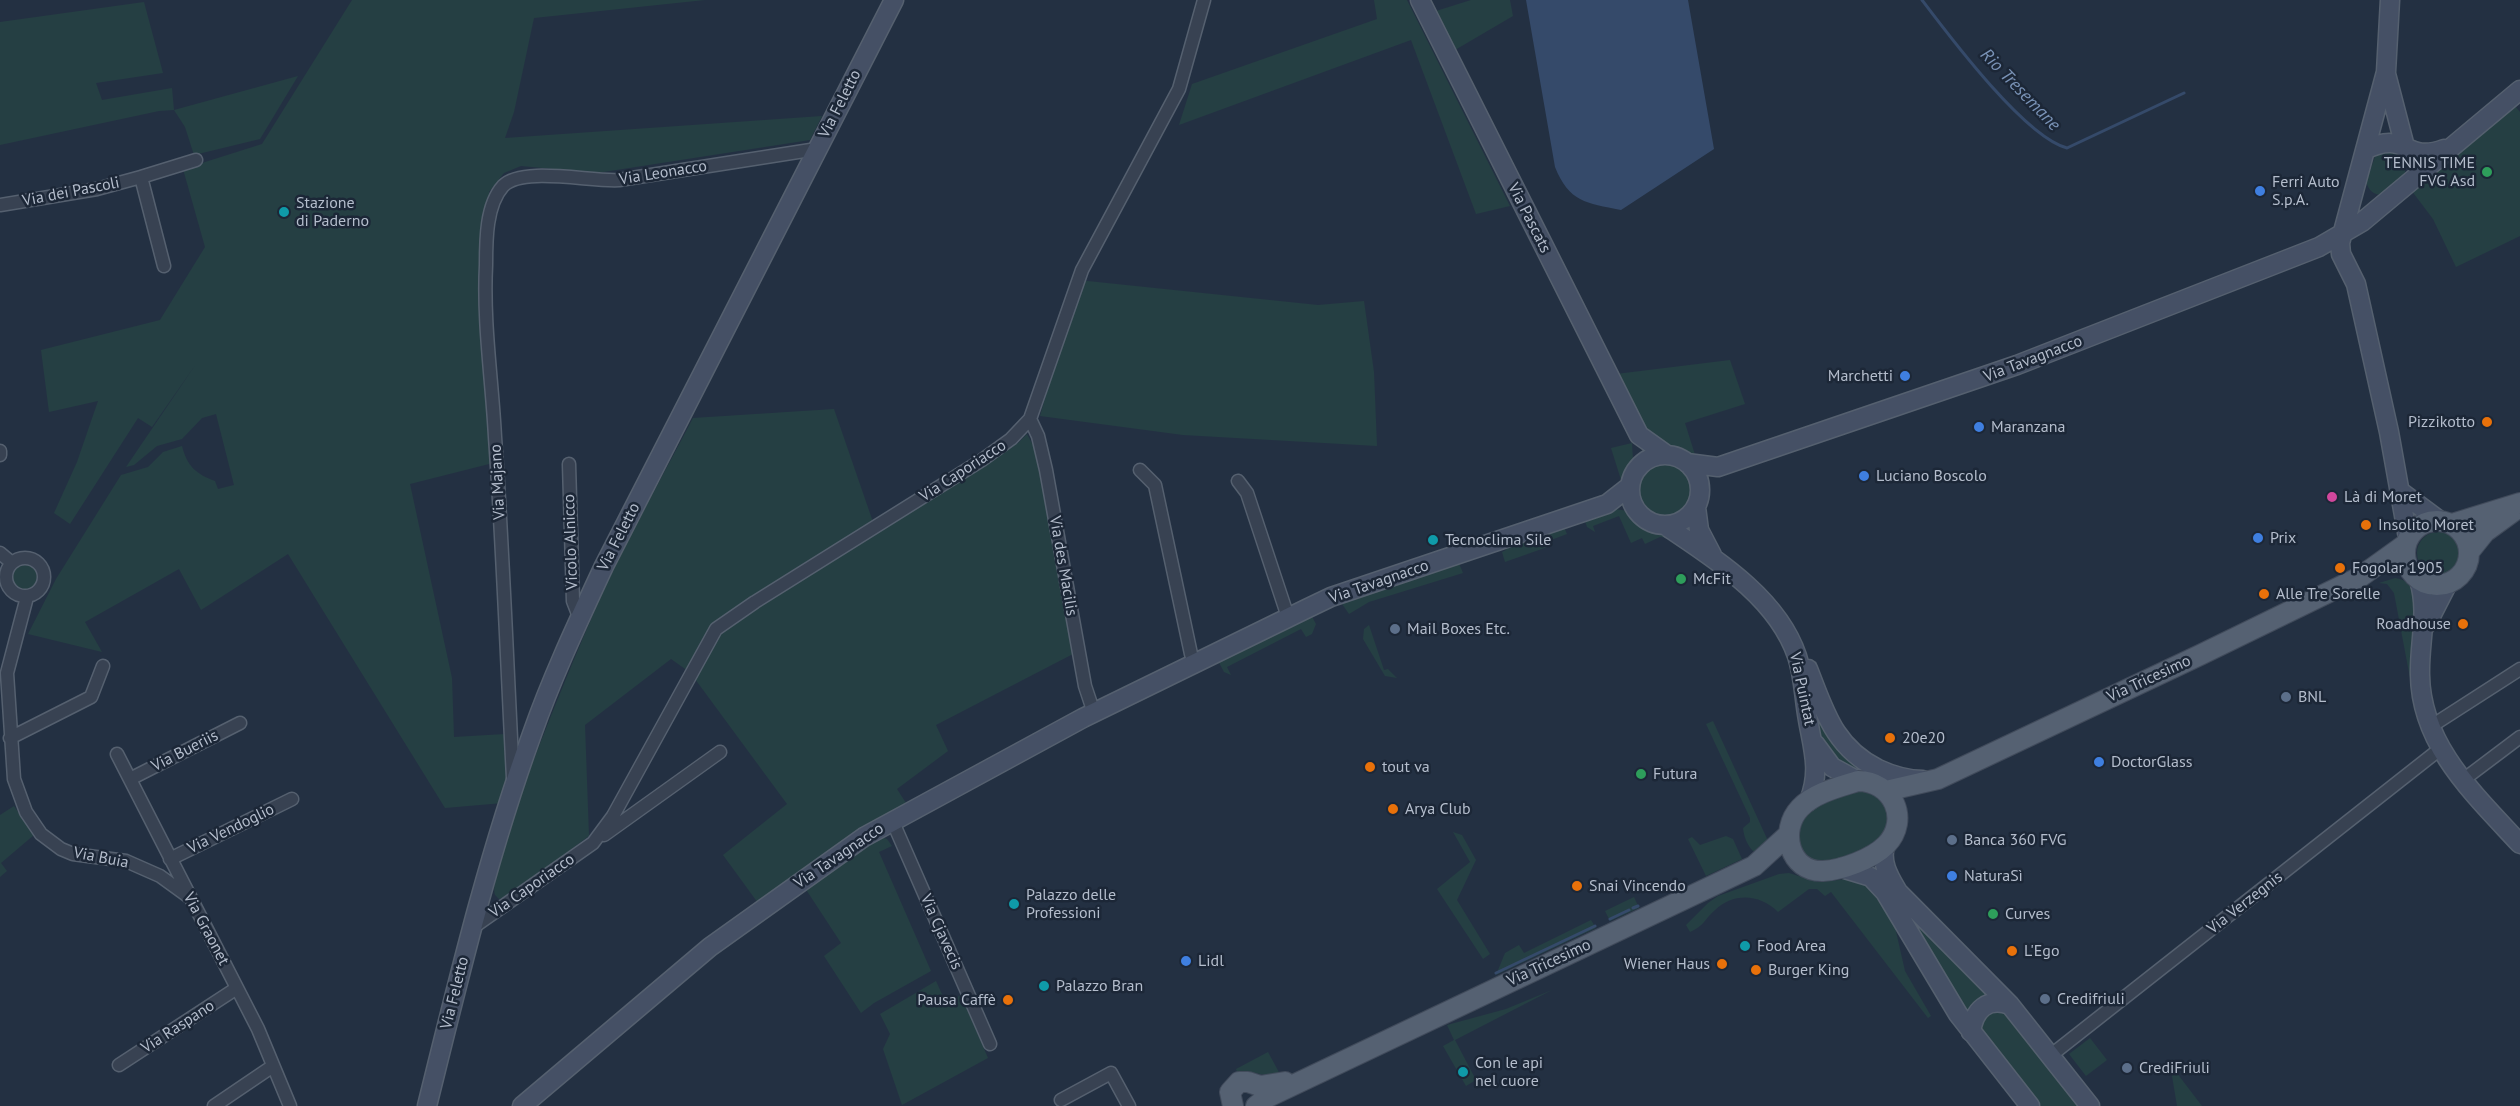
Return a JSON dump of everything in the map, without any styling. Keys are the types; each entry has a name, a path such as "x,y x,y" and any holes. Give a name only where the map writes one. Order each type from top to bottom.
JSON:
{"main road":[{"path":"2520,505 2485,532 2469,552 2464,570 2448,583 2433,585 2414,575 2405,558 2407,541 2424,523 2446,522 2520,505"},
{"path":"2446,522 2466,538 2469,552"},
{"name":"Via Tricesimo","path":"1897,810 1938,779 2360,578 2407,541"},
{"name":"Via Tricesimo","path":"2360,578 2414,575"},
{"name":"Via Tricesimo","path":"1887,791 1938,779"},
{"path":"1858,781 1872,782 1887,791 1897,810 1898,822 1885,846 1841,868 1814,870 1799,862 1792,852 1788,835 1795,814 1809,801 1858,781"},
{"name":"Via Tricesimo","path":"1229,1104 1230,1092 1236,1084 1248,1082 1256,1098 1344,1060 1754,866 1788,835"},
{"name":"Via Tricesimo","path":"1754,866 1799,862"}],"street":[{"name":"Via Feletto","path":"427,1106 472,928 532,732 604,567 894,0"},
{"name":"Via Caporiacco","path":"593,843 613,816 717,629 755,602 982,460 1011,440 1030,419 1082,270 1179,88 1204,0"},
{"name":"Via Pascats","path":"1420,0 1639,435 1667,455"},
{"path":"2390,0 2386,72 2358,181 2341,235 2340,249 2356,284 2401,492 2407,541"},
{"path":"2386,72 2412,165 2410,182"},
{"path":"2344,261 2350,237 2362,222 2520,90"},
{"path":"2365,150 2381,142 2390,142 2423,155 2448,148"},
{"name":"Via Leonacco","path":"509,181 525,176 596,181 619,180 817,149"},
{"name":"Via dei Pascoli","path":"0,205 97,189 196,160"},
{"name":"Via dei Pascoli","path":"141,177 164,266"},
{"name":"Via Majano","path":"509,181 498,194 489,222 485,326 495,435 513,788"},
{"path":"2358,181 2372,199 2388,200"},
{"name":"Via Tavagnacco","path":"1687,463 1718,467 2007,369 2319,247 2362,222"},
{"path":"2319,247 2328,249 2344,261"},
{"name":"Via des Macilis","path":"1030,419 1038,436 1046,470 1085,686 1094,713"},
{"path":"1639,435 1637,469 1630,486 1630,498 1635,509 1643,518 1666,526 1688,517 1696,507 1700,489 1718,467"},
{"path":"1637,469 1645,461 1667,455 1687,463 1696,475 1700,489"},
{"name":"Vicolo Alnicco","path":"569,464 573,601 580,619"},
{"path":"1140,470 1155,484 1195,664"},
{"path":"1238,482 1248,493 1288,617"},
{"name":"Via Tavagnacco","path":"522,1106 710,946 842,852 892,820 1094,713 1331,597 1607,504 1630,486"},
{"path":"2401,492 2446,522"},
{"name":"Via Tavagnacco","path":"1607,504 1635,509"},
{"name":"Via Puintat","path":"1696,507 1702,540 1713,557"},
{"name":"Via Puintat","path":"1666,526 1713,557 1762,602 1789,636 1800,664 1807,719 1815,744 1816,769 1809,801"},
{"path":"0,553 6,570 6,581 12,592 27,597 42,587 43,569 29,558 6,570"},
{"path":"2414,575 2424,607 2420,678 2423,703 2430,727 2439,749 2463,780 2520,844"},
{"path":"2423,631 2448,583"},
{"name":"Via Buia","path":"27,597 7,673 14,779 20,801 46,838 72,854 126,861 145,868 189,897"},
{"path":"1789,636 1808,667 1833,729 1850,751 1872,766 1901,778 1938,779"},
{"path":"10,738 91,698 103,666"},
{"path":"2430,727 2520,669"},
{"name":"Via Bueriis","path":"130,779 240,723"},
{"path":"2463,780 2520,737"},
{"name":"Via Puintat","path":"1815,744 1832,767 1858,781"},
{"name":"Via Verzegnis","path":"2050,1056 2439,749"},
{"name":"Via Caporiacco","path":"472,928 720,752"},
{"name":"Via Graonet","path":"117,754 237,988 290,1106"},
{"name":"Via Vendoglio","path":"170,858 292,799"},
{"name":"Via Cjavecis","path":"892,820 990,1044"},
{"path":"1885,846 1886,869 1898,892 2010,1005 2090,1106"},
{"path":"1841,868 1871,877 1885,892 1971,1032 2030,1106"},
{"name":"Via Raspano","path":"119,1065 237,988"},
{"path":"1971,1032 1975,1013 1984,1005 1999,1001 2010,1005"},
{"path":"214,1106 273,1066"},
{"path":"1061,1100 1111,1073 1129,1106"}],"green space":[{"path":"352,0 705,0 534,18 514,112 505,138 822,116 810,140 597,173 521,166 504,173 489,192 497,462 410,484 452,678 454,737 505,734 508,790 503,803 445,808 288,554 201,610 179,569 85,622 102,652 28,634 56,579 121,475 148,467 163,452 182,446 193,468 215,481 218,489 234,485 216,414 202,418 182,439 157,446 134,465 126,467 196,364 152,427 138,418 70,524 54,513 77,462 98,401 49,412 41,350 160,320 205,247 183,169 262,144"},
{"path":"1374,0 1407,0 1510,206 1476,214 1411,40 1179,125 1192,84 1377,19"},
{"path":"1471,0 1510,0 1513,16 1455,50 1436,11"},
{"path":"144,2 163,73 96,83 102,100 172,88 174,110 159,111 0,145 0,22"},
{"path":"298,76 260,139 194,155 185,127 174,110"},
{"path":"2514,105 2520,112 2520,236 2456,267 2433,219 2411,190"},
{"path":"2387,150 2399,152 2405,162 2405,174 2382,195 2379,195 2372,192 2366,182 2376,154"},
{"path":"1078,280 1318,305 1364,301 1374,372 1377,446 1183,435 1040,416"},
{"path":"1730,360 1745,404 1685,423 1696,458 1665,447 1646,431 1616,374"},
{"path":"834,409 873,522 709,630 688,671 671,659 585,725 589,836 508,896 499,899 496,896 496,879 504,846 536,754 589,623 610,578 693,418"},
{"path":"1027,434 1035,449 1044,490 1073,654 936,725 948,751 897,789 906,803 853,836 758,903 723,855 787,804 695,679 711,647 726,628 1018,443"},
{"path":"1632,443 1633,459 1622,483 1611,448"},
{"path":"1660,464 1670,464 1680,468 1687,475 1691,490 1687,505 1680,512 1670,516 1660,516 1650,512 1643,505 1639,495 1639,485 1643,475 1650,468"},
{"path":"1615,509 1628,511 1651,528 1671,538 1660,537 1645,544 1642,538 1631,543 1619,516 1593,526 1595,532 1587,527 1584,518"},
{"path":"1563,525 1567,534 1551,540 1553,545 1505,562 1502,552 1506,550 1504,545"},
{"path":"2438,532 2446,533 2453,538 2458,545 2458,561 2453,568 2446,573 2438,574 2430,573 2423,568 2418,561 2417,553 2418,545 2423,538 2430,533"},
{"path":"1458,561 1463,573 1369,602 1349,614 1340,601"},
{"path":"25,565 34,569 38,578 34,587 25,591 16,587 12,578 16,569"},
{"path":"2395,578 2406,582 2417,597 2418,608 2411,650 2410,678 2394,593 2387,584 2379,583"},
{"path":"1310,613 1316,624 1312,634 1306,637 1301,629 1227,667 1231,675 1224,672 1217,659"},
{"path":"1369,625 1384,670 1388,669 1397,678 1385,676 1363,639 1364,629"},
{"path":"1815,696 1868,775 1841,764 1825,748 1817,726"},
{"path":"1713,721 1769,843 1755,853 1745,839 1743,828 1750,822 1750,818 1706,724"},
{"path":"1870,788 1889,806 1888,831 1864,848 1838,859 1818,863 1802,853 1796,829 1809,810 1852,790"},
{"path":"14,806 34,835 1,863 7,871 0,877 0,815"},
{"path":"1453,832 1462,835 1476,860 1457,900 1490,954 1483,959 1437,889 1470,862"},
{"path":"1726,836 1733,839 1742,859 1706,876 1688,839 1692,837 1700,845"},
{"path":"881,837 887,839 892,846 879,852 931,971 874,1003 861,1013 824,956 841,943 805,888"},
{"path":"1789,873 1818,882 1849,879 1865,885 1872,891 1895,927 1905,971 1931,1016 1928,1018 1831,892 1825,896 1817,889 1809,889 1778,912 1755,899 1738,898 1721,905 1701,925 1690,932 1686,925 1718,896 1779,874"},
{"path":"1634,897 1639,908 1610,921 1605,911"},
{"path":"1906,912 1992,997 1968,1016"},
{"path":"1591,920 1596,928 1496,975 1505,953 1519,945 1524,953"},
{"path":"936,981 946,1003 961,995 988,1058 902,1105 883,1049 890,1034 880,1014"},
{"path":"1552,990 1455,1040 1476,1080 1466,1086 1443,1046 1454,1040 1447,1025 1506,1009"},
{"path":"1990,1011 2001,1011 2007,1015 2078,1106 2037,1106 1981,1033 1980,1023"},
{"path":"2090,1038 2107,1060 2086,1076 2069,1054"},
{"path":"1268,1052 1281,1076 1237,1072 1236,1069"},
{"path":"2170,1064 2202,1106 2177,1106"}],"water":[{"path":"1526,0 1688,0 1714,149 1621,210 1588,203 1573,194 1560,179 1555,167"}],"waterway":[{"name":"Rio Tresemane","path":"1922,0 1969,60 2010,106 2050,140 2067,148 2184,93"},
{"path":"1633,908 1638,906"},
{"path":"1610,919 1629,910"},
{"path":"1496,973 1595,926"}],"place":[{"name":"TENNIS TIME FVG Asd","path":"2487,172"},
{"name":"Ferri Auto S.p.A.","path":"2260,191"},
{"name":"Stazione di Paderno","path":"284,212"},
{"name":"Marchetti","path":"1905,376"},
{"name":"Pizzikotto","path":"2487,422"},
{"name":"Maranzana","path":"1979,427"},
{"name":"Luciano Boscolo","path":"1864,476"},
{"name":"Là di Moret","path":"2332,497"},
{"name":"Insolito Moret","path":"2366,525"},
{"name":"Prix","path":"2258,538"},
{"name":"Tecnoclima Sile","path":"1433,540"},
{"name":"Fogolar 1905","path":"2340,568"},
{"name":"McFit","path":"1681,579"},
{"name":"Alle Tre Sorelle","path":"2264,594"},
{"name":"Roadhouse","path":"2463,624"},
{"name":"Mail Boxes Etc.","path":"1395,629"},
{"name":"BNL","path":"2286,697"},
{"name":"20e20","path":"1890,738"},
{"name":"DoctorGlass","path":"2099,762"},
{"name":"tout va","path":"1370,767"},
{"name":"Futura","path":"1641,774"},
{"name":"Arya Club","path":"1393,809"},
{"name":"Banca 360 FVG","path":"1952,840"},
{"name":"NaturaSì","path":"1952,876"},
{"name":"Snai Vincendo","path":"1577,886"},
{"name":"Palazzo delle Professioni","path":"1014,904"},
{"name":"Curves","path":"1993,914"},
{"name":"Food Area","path":"1745,946"},
{"name":"L'Ego","path":"2012,951"},
{"name":"Lidl","path":"1186,961"},
{"name":"Wiener Haus","path":"1722,964"},
{"name":"Burger King","path":"1756,970"},
{"name":"Palazzo Bran","path":"1044,986"},
{"name":"Credifriuli","path":"2045,999"},
{"name":"Pausa Caffè","path":"1008,1000"},
{"name":"CrediFriuli","path":"2127,1068"},
{"name":"Con le api nel cuore","path":"1463,1072"}]}
